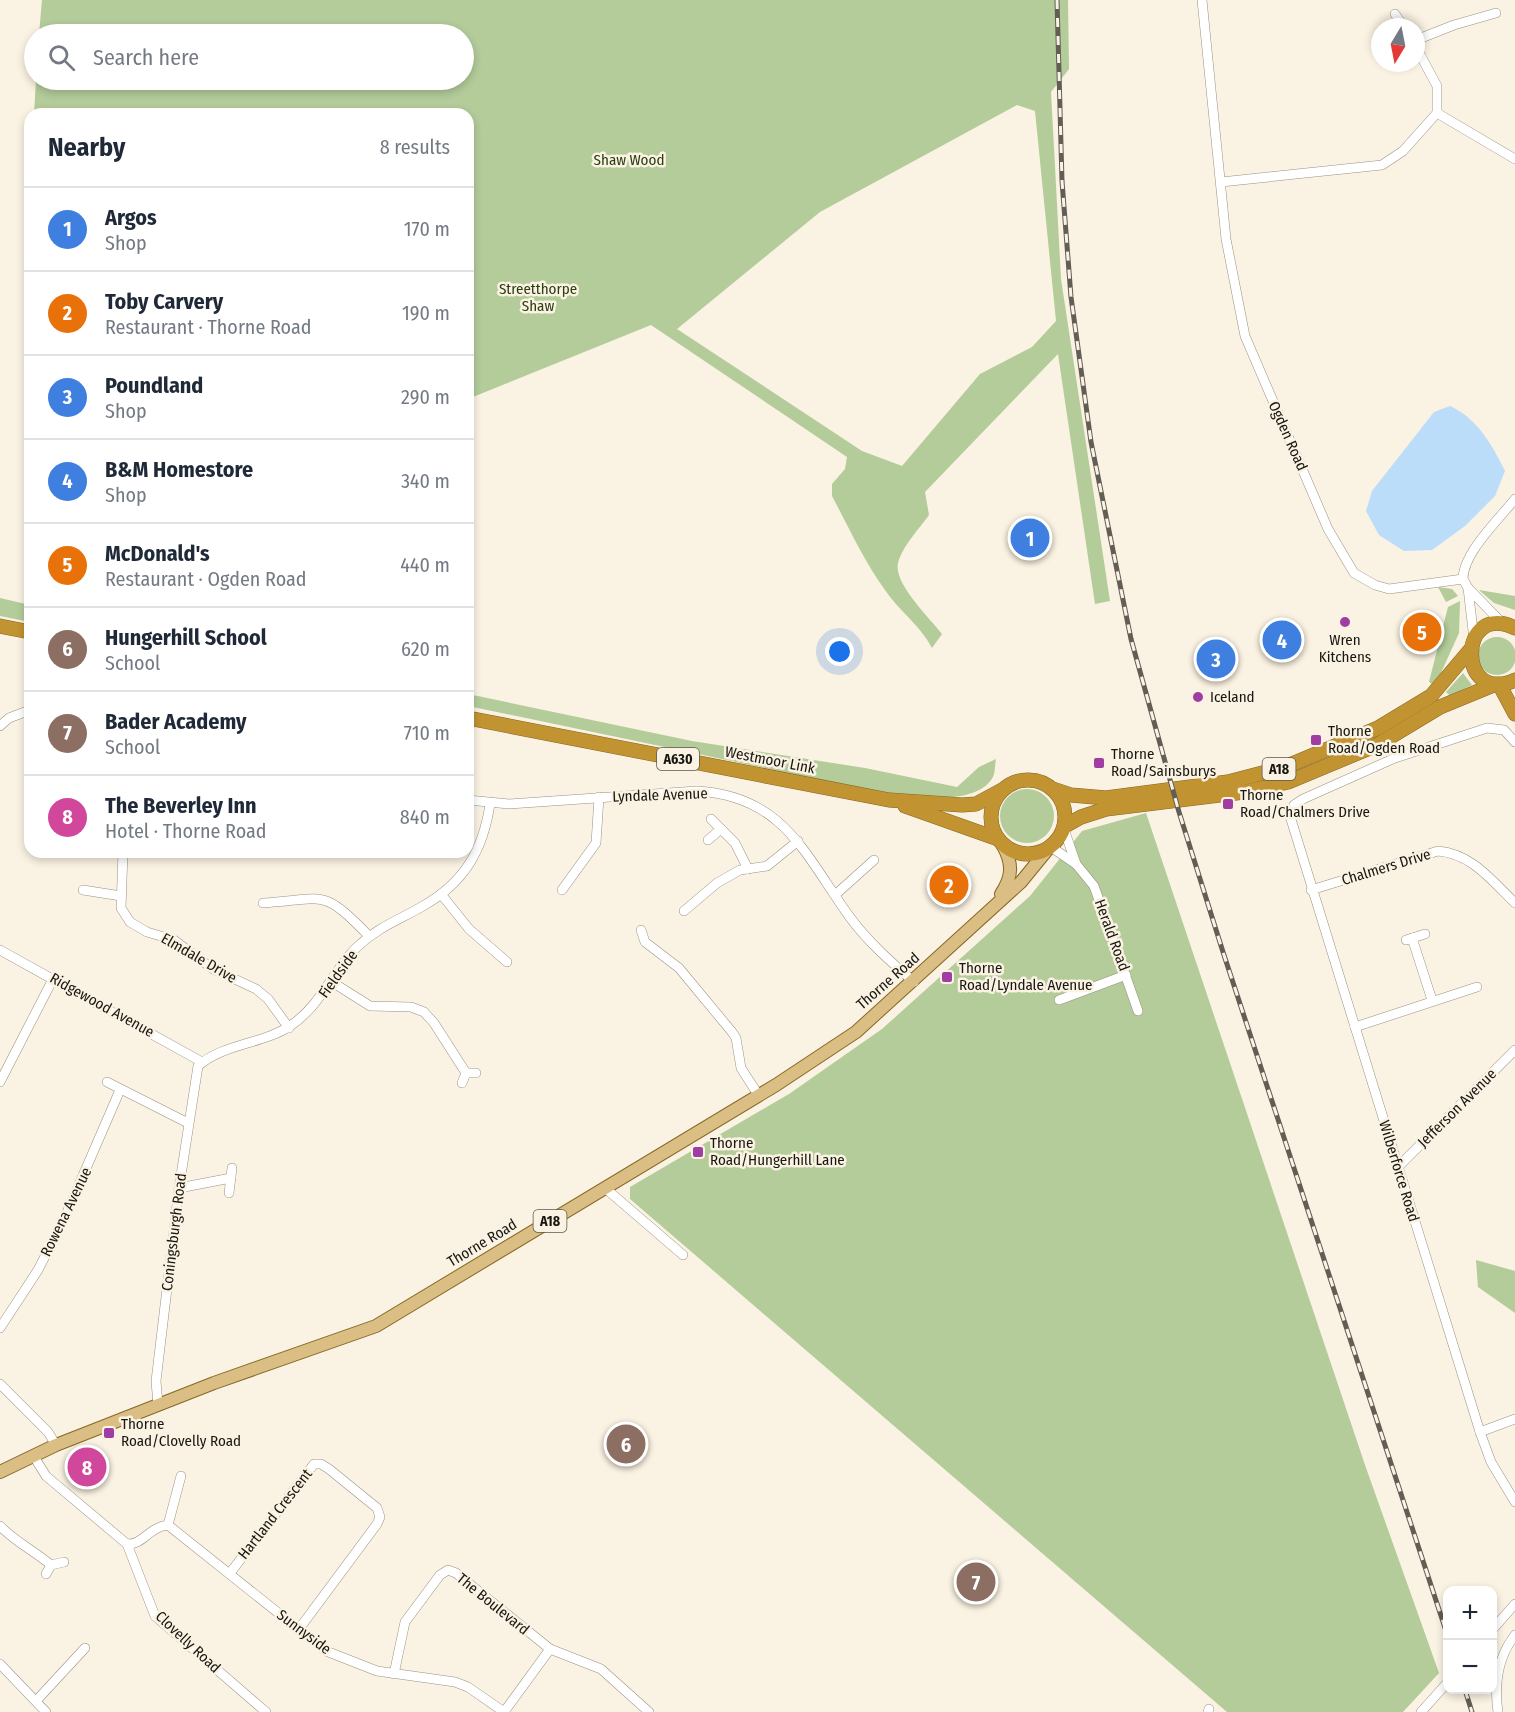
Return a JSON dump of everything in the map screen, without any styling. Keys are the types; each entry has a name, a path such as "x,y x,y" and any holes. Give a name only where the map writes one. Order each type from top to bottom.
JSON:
{"highway":[{"path":"1510,625 1486,627 1472,644 1471,661 1476,672 1485,680 1497,684 1515,680"},
{"path":"0,627 24,631"},
{"name":"A18","path":"1000,841 991,814 993,804 1002,790 1024,779 1037,780 1071,795 1106,798 1228,782 1285,767 1378,728 1431,696 1472,644"},
{"path":"1497,684 1515,714"},
{"name":"A18","path":"1050,848 1064,828 1081,817 1106,809 1244,792 1288,782 1377,745 1440,707 1497,684"},
{"name":"Westmoor Link","path":"474,719 889,800 976,804 1002,790"},
{"path":"1053,789 1064,806 1064,828"},
{"name":"Westmoor Link","path":"889,800 1000,841"},
{"path":"1000,841 1018,853 1031,854 1050,848"}],"main road":[{"name":"A18","path":"990,910 1009,882 1011,874 1008,855 1000,841"},
{"name":"A18","path":"990,910 1021,882 1050,848"},
{"name":"Thorne Road","path":"0,1472 56,1445 158,1405 376,1326 759,1096 855,1032 914,982 990,910"}],"street":[{"name":"Ogden Road","path":"1202,0 1232,279 1245,336 1328,529 1354,573 1364,581 1389,589 1466,583"},
{"path":"1425,36 1496,13"},
{"path":"1395,14 1398,18"},
{"path":"1221,182 1382,165 1403,151 1437,113 1437,86 1425,64"},
{"path":"1437,113 1515,159"},
{"path":"1472,644 1463,569 1472,553 1515,499"},
{"path":"1466,583 1510,625"},
{"path":"0,726 9,718 24,712"},
{"name":"Wilberforce Road","path":"1515,742 1504,730 1487,728 1395,758 1303,799 1294,806 1290,816 1480,1432 1491,1462 1515,1502"},
{"name":"Lyndale Avenue","path":"474,801 490,804 697,791 728,795 767,813 798,841 863,933 914,982"},
{"path":"562,890 596,843 599,797"},
{"name":"Fieldside","path":"474,856 485,833 490,804"},
{"path":"711,819 741,852 748,869"},
{"name":"Herald Road","path":"1064,828 1076,864"},
{"path":"708,840 721,829"},
{"path":"684,911 717,883 740,870 760,869 773,863 798,841"},
{"name":"Herald Road","path":"1050,848 1076,864 1094,886 1138,1011"},
{"name":"Chalmers Drive","path":"1311,890 1438,851 1452,852 1467,858 1515,903"},
{"name":"Elmdale Drive","path":"123,858 122,908 130,922 147,932 174,940 213,969 256,989 268,999 288,1028"},
{"name":"Fieldside","path":"202,1062 288,1028 306,1014 354,950 369,936 441,894 457,880 473,858"},
{"path":"835,895 874,860"},
{"path":"83,890 121,896"},
{"path":"441,894 469,929 507,962"},
{"path":"263,903 307,897 326,900 343,909 369,936"},
{"path":"641,930 645,942 679,968 732,1032 736,1038 741,1068 759,1096"},
{"path":"1425,934 1409,939 1432,1000"},
{"name":"Ridgewood Avenue","path":"0,950 202,1062"},
{"path":"1059,1000 1126,975"},
{"path":"0,1082 53,979"},
{"path":"332,982 370,1006 411,1007 424,1012 471,1073 462,1083"},
{"path":"1354,1027 1477,987"},
{"name":"Jefferson Avenue","path":"1398,1167 1515,1050"},
{"name":"Coningsburgh Road","path":"158,1405 156,1382 178,1188 195,1072 202,1062"},
{"path":"107,1082 188,1123"},
{"name":"Rowena Avenue","path":"0,1328 38,1270 65,1217 120,1090"},
{"path":"178,1188 232,1173 230,1194"},
{"path":"605,1188 683,1255"},
{"path":"0,1384 48,1432 56,1445"},
{"path":"1480,1432 1515,1419"},
{"name":"Clovelly Road","path":"33,1455 45,1476 127,1544 155,1616 266,1712"},
{"name":"Hartland Crescent","path":"230,1573 314,1464 321,1464 329,1469 377,1508 380,1517 299,1629"},
{"path":"127,1544 139,1542 152,1529 168,1525 181,1476"},
{"name":"Sunnyside","path":"168,1525 326,1651 346,1661 394,1674 429,1676 454,1682 468,1687 499,1710"},
{"path":"0,1526 21,1546 33,1550 51,1565"},
{"path":"46,1574 51,1565 64,1562"},
{"name":"The Boulevard","path":"394,1674 405,1622 443,1571 448,1570 456,1573 550,1648 602,1669 648,1712"},
{"path":"1497,1624 1515,1604"},
{"path":"1498,1712 1497,1674 1502,1658 1515,1635"},
{"path":"36,1701 85,1648"},
{"path":"499,1710 550,1648"},
{"path":"0,1665 46,1712"},
{"path":"1421,1712 1443,1688"}],"green space":[{"name":"Shaw Wood","path":"42,0 1068,0 1069,69 1051,92 1061,279 1110,601 1095,604 1058,354 925,492 929,515 903,551 898,563 898,571 907,590 942,634 932,648 922,632 877,579 832,496 832,484 845,469 847,457 651,325 474,397 474,108 34,108 35,90 474,90 474,24 40,24","holes":["1017,105 1035,111 1056,321 1032,347 980,374 902,466 862,451 677,329 820,212"]},
{"path":"1438,587 1452,589 1458,596 1446,602"},
{"path":"1479,590 1515,596 1515,610 1494,603"},
{"path":"0,598 24,604 24,621 0,616"},
{"path":"1460,601 1459,633 1435,686 1429,682 1448,607"},
{"path":"1497,637 1511,642 1516,656 1511,670 1497,675 1483,670 1478,656 1483,642"},
{"path":"1463,673 1472,685 1450,696 1446,692"},
{"path":"474,695 692,741 865,768 957,787 979,767 996,759 993,777 984,787 973,793 928,797 885,793 474,707"},
{"path":"1022,789 1032,789 1042,793 1050,801 1054,816 1050,831 1042,839 1032,843 1022,843 1012,839 1004,831 1000,821 1000,811 1004,801 1012,793"},
{"path":"1146,813 1365,1465 1439,1673 1403,1712 1227,1712 630,1199 630,1187 789,1094 882,1029 1030,896 1082,831"},
{"path":"1476,1260 1515,1271 1515,1313 1478,1287"}],"water":[{"path":"1450,406 1460,411 1483,433 1505,471 1495,496 1465,526 1432,550 1404,551 1379,535 1366,511 1372,491 1434,412"}],"railway":[{"path":"1057,0 1062,181 1071,297 1091,442 1131,639 1179,812 1223,952 1443,1622"},
{"path":"1466,1694 1472,1712"}],"place":[{"name":"Argos","path":"1030,538"},
{"name":"Wren Kitchens","path":"1345,622"},
{"name":"McDonald's","path":"1422,632"},
{"name":"B&M Homestore","path":"1282,640"},
{"name":"Poundland","path":"1216,659"},
{"name":"Iceland","path":"1198,697"},
{"name":"Thorne Road/Ogden Road","path":"1316,740"},
{"name":"Thorne Road/Sainsburys","path":"1099,763"},
{"name":"Thorne Road/Chalmers Drive","path":"1228,804"},
{"name":"Toby Carvery","path":"949,885"},
{"name":"Thorne Road/Lyndale Avenue","path":"947,977"},
{"name":"Thorne Road/Hungerhill Lane","path":"698,1152"},
{"name":"Thorne Road/Clovelly Road","path":"109,1433"},
{"name":"Hungerhill School","path":"626,1444"},
{"name":"The Beverley Inn","path":"87,1467"},
{"name":"Bader Academy","path":"976,1582"}],"park label":[{"name":"Streetthorpe Shaw","path":"538,298"}]}
